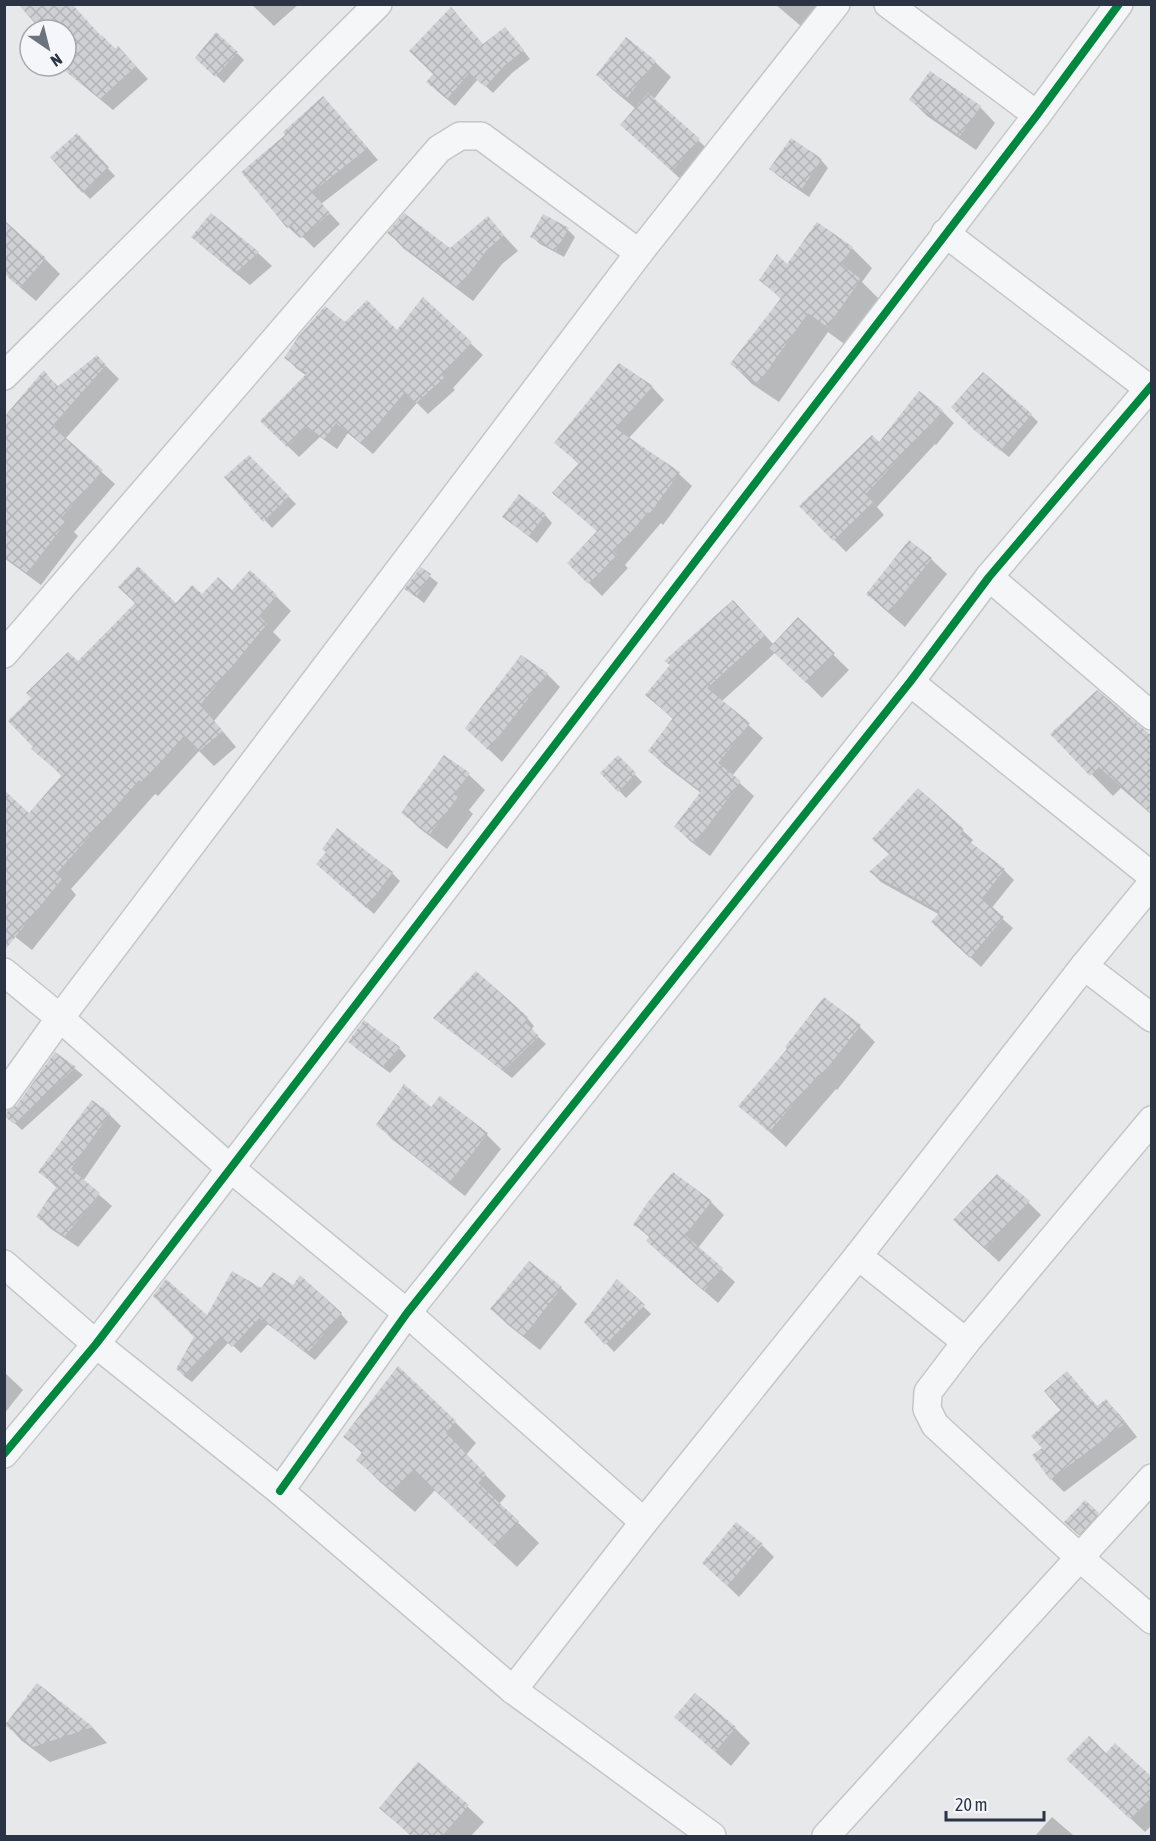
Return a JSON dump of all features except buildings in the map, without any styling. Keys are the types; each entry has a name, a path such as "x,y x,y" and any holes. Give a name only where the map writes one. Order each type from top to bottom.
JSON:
{"street":[{"path":"4,376 378,4"},
{"path":"4,1096 60,1018 639,253 836,4"},
{"path":"888,4 1037,116"},
{"path":"4,1454 96,1344 945,233 1037,116 1119,4"},
{"path":"4,654 439,149 460,136 481,136 639,253"},
{"path":"280,1491 407,1313 910,682 989,577 1151,388 945,233"},
{"path":"989,577 1152,716"},
{"path":"910,682 1152,876"},
{"path":"513,1690 1152,883"},
{"path":"1084,966 1152,1018"},
{"path":"4,972 60,1018 230,1168 407,1313 644,1522"},
{"path":"1152,1120 966,1342 928,1392 927,1409 935,1425 1080,1558 1152,1620"},
{"path":"858,1256 966,1342"},
{"path":"4,1264 96,1344 280,1491 513,1690 712,1836"},
{"path":"826,1836 1152,1478"}],"cycle path":[{"path":"4,1454 96,1344 1037,115 1119,4"},
{"path":"280,1491 407,1313 910,682 989,577 1152,385"}]}
